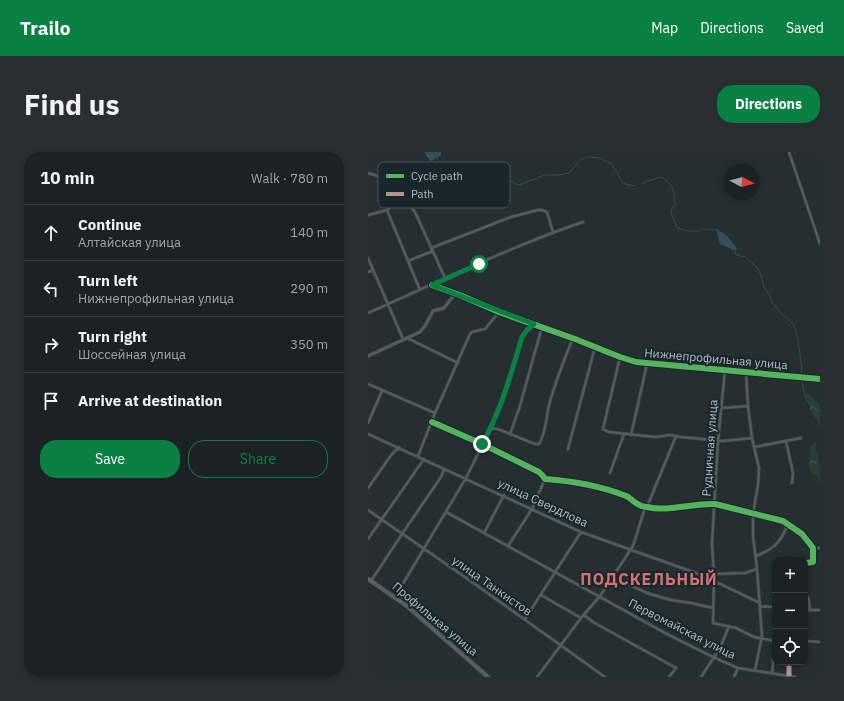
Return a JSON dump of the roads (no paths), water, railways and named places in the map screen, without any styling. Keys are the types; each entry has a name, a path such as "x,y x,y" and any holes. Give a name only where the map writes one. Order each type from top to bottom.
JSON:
{"main road":[{"name":"Профильная улица","path":"370,580 408,606 488,677"}],"street":[{"path":"788,152 820,244"},
{"path":"368,174 378,177"},
{"path":"368,215 389,208"},
{"path":"412,208 418,217 445,278"},
{"path":"387,210 420,290"},
{"path":"408,261 432,249 511,217 538,210 545,211 548,215 553,232"},
{"path":"368,313 553,232 583,222"},
{"path":"368,258 405,338 458,363"},
{"path":"368,272 373,270"},
{"name":"Нижнепрофильная улица","path":"432,285 499,312 573,338 620,357 647,364 820,379"},
{"path":"368,356 416,334 423,329 433,311 444,308 455,294"},
{"path":"418,456 435,413 470,334 472,332 485,329 499,312"},
{"path":"395,597 466,478 502,403 522,337 534,324"},
{"path":"510,434 519,409 542,327"},
{"path":"491,428 498,429 535,444 539,444 546,425 549,406 559,371 573,338"},
{"path":"568,449 595,347"},
{"path":"620,357 603,429 609,432 655,437 667,434 727,441 752,438"},
{"path":"631,435 647,364"},
{"name":"Рудничная улица","path":"725,370 718,440 712,544 714,574 714,623 729,626"},
{"path":"746,372 752,438 759,468 759,478 753,514 753,536 760,605 761,638 755,670"},
{"path":"368,384 435,413"},
{"path":"368,423 382,391"},
{"path":"721,408 748,406"},
{"path":"432,422 482,444 539,472 545,479 564,480 596,487 628,496 634,502 647,507 715,504 780,520 802,534 813,548 813,562 808,563"},
{"name":"улица Свердлова","path":"368,434 581,532 714,580 760,605 772,607"},
{"path":"610,473 624,434"},
{"path":"537,677 581,618 600,596 633,546 644,511 676,436"},
{"path":"755,447 801,438"},
{"path":"786,441 793,473 792,483"},
{"path":"368,488 399,447"},
{"path":"368,539 424,459"},
{"path":"370,580 445,470"},
{"path":"508,547 532,509 545,479"},
{"path":"484,533 504,496"},
{"name":"улица Танкистов","path":"368,510 605,677"},
{"name":"Первомайская улица","path":"446,512 667,634 714,658 738,668 794,677"},
{"path":"756,556 775,546 781,539 788,524"},
{"path":"525,620 581,532"},
{"path":"813,548 820,548"},
{"path":"714,574 745,573 757,569"},
{"path":"612,577 647,593 671,600 714,608"},
{"path":"806,593 809,600 810,610 820,610"},
{"path":"541,595 581,618"},
{"path":"584,615 593,622 676,668 669,677"},
{"path":"701,677 714,658 726,636 729,626 746,634 772,641"},
{"path":"808,641 820,642"},
{"path":"774,665 773,674 775,677"},
{"path":"789,665 789,676"},
{"path":"734,677 738,668"}],"water":[{"path":"424,152 441,152 441,155 431,162"},
{"path":"716,229 722,232 730,240 737,248 736,251 720,244"}],"waterway":[{"path":"437,157 439,162"},
{"path":"510,180 520,185 545,175 569,173 581,159 589,157 599,158 612,164 622,182 635,186"},
{"path":"642,183 660,177 671,185 674,193 674,207 671,209 677,228 688,231 699,231 703,229 716,230"},
{"path":"735,251 736,255 746,257 758,269 764,288 768,292 773,304 794,326 800,351 802,376"},
{"path":"802,379 808,402 820,412"}],"district":[{"name":"ПОДСКЕЛЬНЫЙ","path":"649,579"}]}
